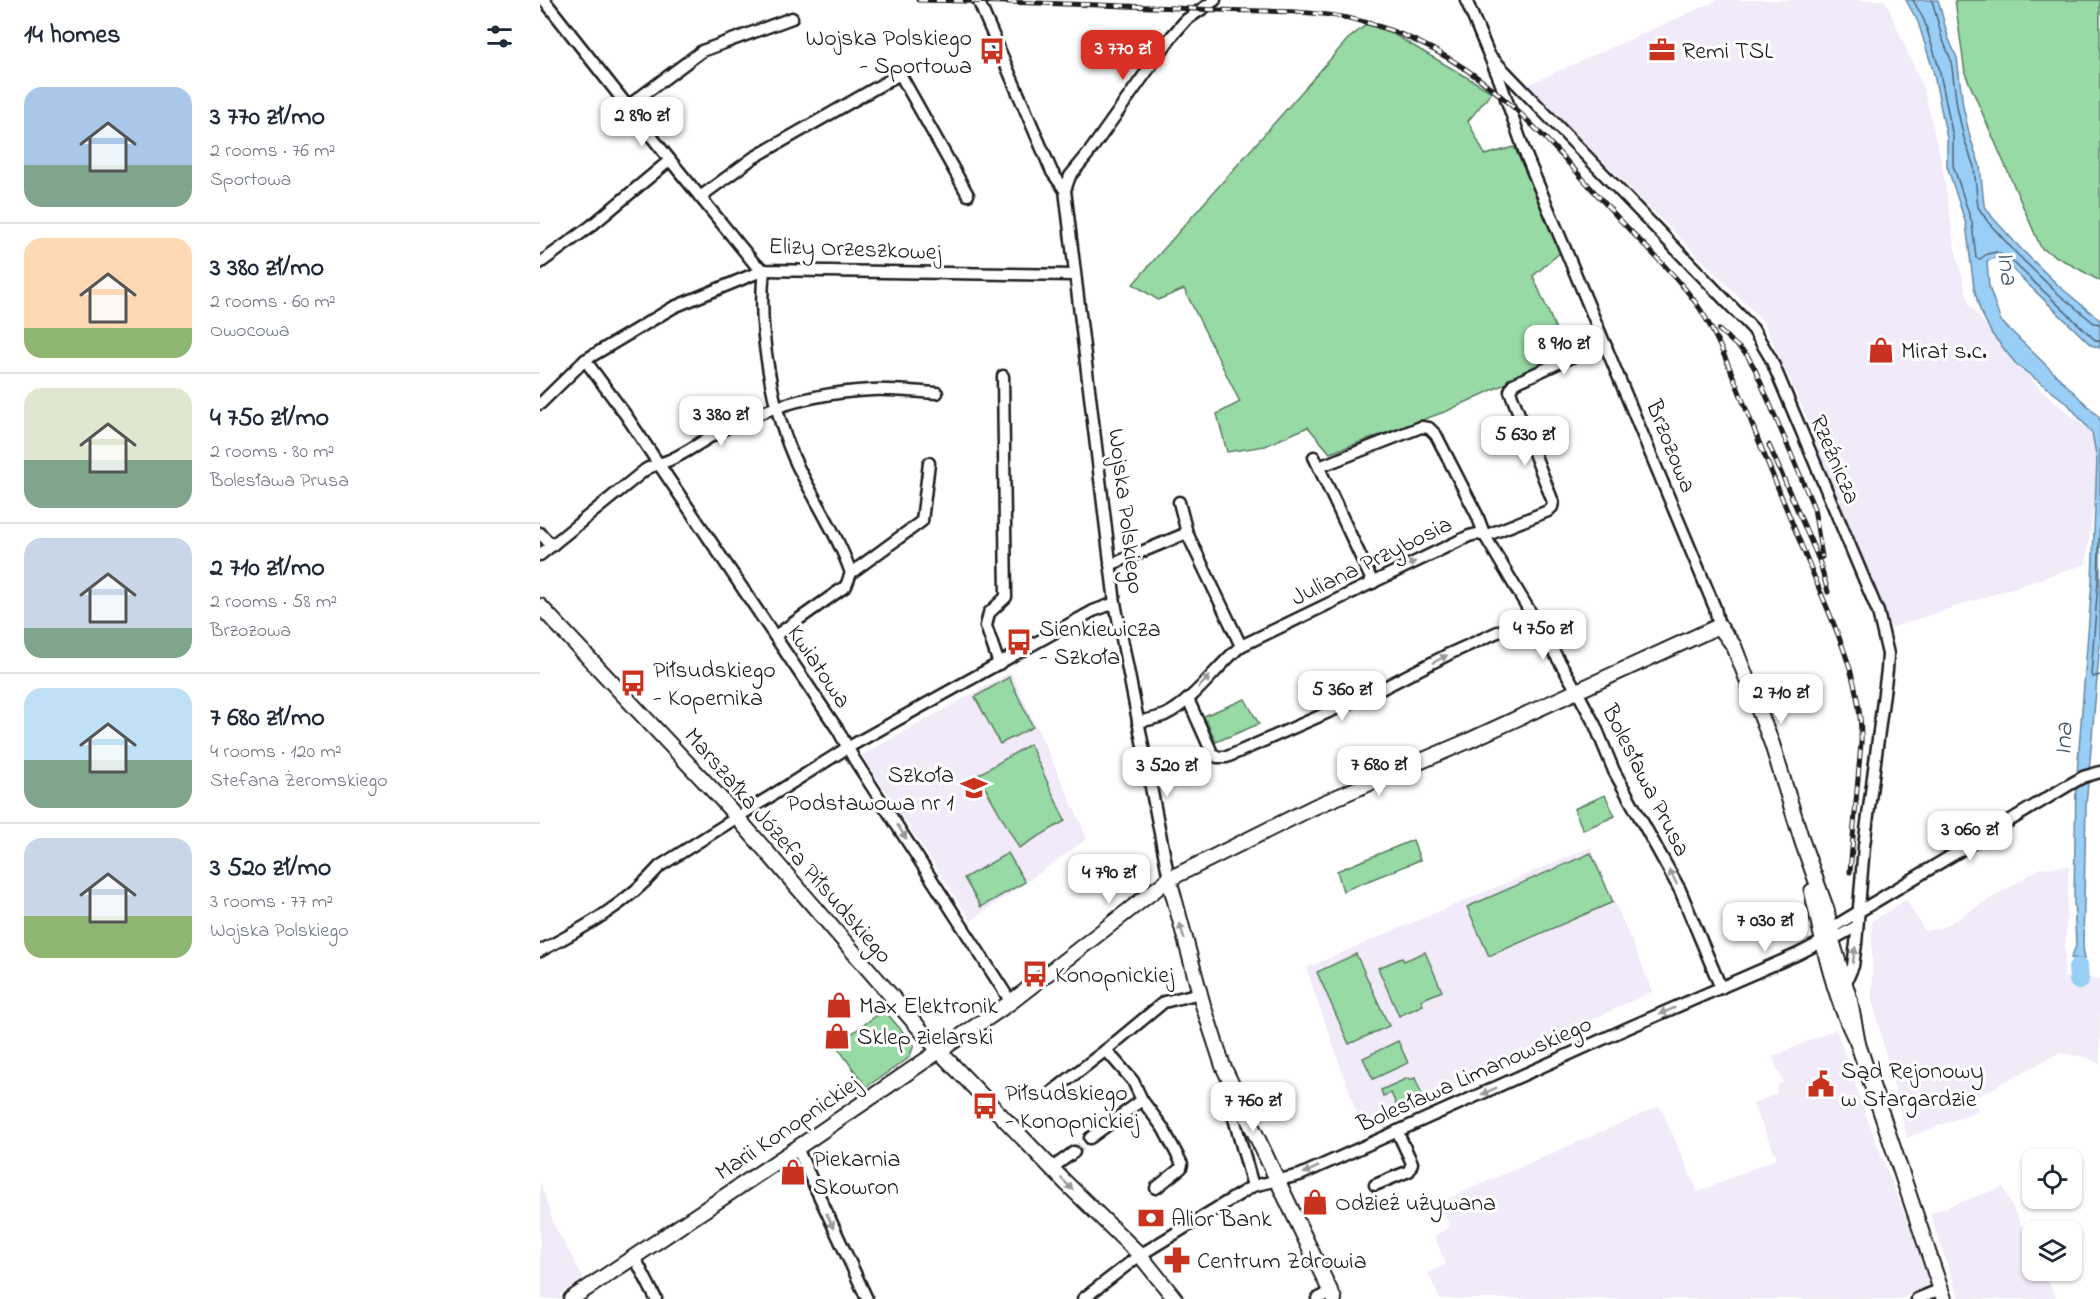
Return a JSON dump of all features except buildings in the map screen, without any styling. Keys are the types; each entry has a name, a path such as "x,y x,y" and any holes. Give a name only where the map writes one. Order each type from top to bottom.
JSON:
{"street":[{"name":"Elizy Orzeszkowej","path":"544,0 700,197 754,263 764,270 1074,275"},
{"name":"Wojska Polskiego","path":"978,0 1052,172 1065,190 1115,603 1169,879 1200,993 1214,1041 1231,1086 1333,1295"},
{"path":"1065,190 1070,176 1172,36 1186,20 1215,0"},
{"name":"Brzozowa","path":"1466,0 1500,81 1525,153 1714,608 1719,626 1734,646 1772,744 1803,844 1827,911 1826,939"},
{"path":"628,106 702,51 792,18"},
{"name":"Rzeźnicza","path":"1490,56 1753,329 1771,359 1878,612 1888,654 1864,846 1853,966 1846,982"},
{"path":"700,197 753,158 900,74 968,195"},
{"path":"540,262 591,226 670,160"},
{"path":"540,404 585,360 674,307 764,270 762,323 778,406 797,464 851,573"},
{"name":"Juliana Przybosia","path":"1138,722 1166,714 1188,699 1241,646 1469,536 1477,534 1485,536 1548,511 1553,502 1510,391 1513,384 1572,357 1606,346"},
{"name":"Kwiatowa","path":"585,360 625,414 656,464 838,729 1011,1002"},
{"path":"999,664 986,626 989,613 1006,597 1003,376"},
{"path":"540,555 645,470 673,459 733,424 778,406 831,394 873,390 937,393"},
{"name":"Bolesława Prusa","path":"1373,583 1316,462 1421,427 1429,428 1436,435 1477,514 1485,536 1595,725 1614,771 1680,890 1721,988"},
{"path":"775,636 846,586 851,573 922,521 929,463"},
{"path":"1179,502 1187,533 1241,646"},
{"path":"540,533 552,546"},
{"path":"1110,565 1187,533"},
{"path":"540,951 599,919 643,884 660,866 848,748 1093,611 1115,603"},
{"name":"Marszałka Józefa Piłsudskiego","path":"540,606 738,818 939,1051 1140,1255 1175,1299"},
{"path":"1188,699 1212,753 1218,758 1227,757 1381,689 1449,654 1533,616"},
{"name":"Marii Konopnickiej","path":"571,1299 635,1258 1011,1002 1169,879 1314,807 1468,741 1719,626"},
{"name":"Bolesława Limanowskiego","path":"1826,939 1835,926 2067,786 2083,777 2099,772"},
{"name":"Bolesława Limanowskiego","path":"1083,1299 1140,1255 1253,1186 1300,1174 1798,954 1826,939 1839,936 1857,926"},
{"path":"1826,939 1846,982 1858,1044 1943,1294 1917,1299"},
{"path":"1826,939 1844,1017 1858,1044"},
{"path":"1048,1095 1164,1002 1200,993"},
{"path":"1106,1050 1133,1081 1142,1100 1163,1128 1182,1164 1156,1188"},
{"path":"1231,1086 1233,1115 1253,1186"},
{"path":"1090,1138 1142,1100"},
{"path":"1375,1185 1409,1171 1412,1167 1397,1131"},
{"path":"797,1148 867,1299"},
{"path":"1052,1168 1074,1152"},
{"path":"635,1258 656,1299"},
{"path":"1317,1299 1333,1295"}],"shaded area":[{"path":"1718,0 1885,0 1924,90 1942,164 1955,248 1969,304 1999,343 2039,388 2100,440 2100,457 2086,564 1891,628 1819,457 1815,435 1763,321 1525,86"},
{"name":"Szkoła Podstawowa nr 1","path":"1011,672 1087,839 971,921 862,755"},
{"path":"1591,847 1653,991 1362,1128 1306,968"},
{"path":"2069,866 2064,977 2100,979 2100,1064 2086,1057 2059,1053 1974,1098 1978,1111 1907,1138 1872,1000 1872,921 1906,900 1925,931 1944,927 2041,868"},
{"path":"1836,1029 1867,1118 1931,1283 1901,1299 1440,1299 1428,1273 1446,1264 1434,1236 1450,1227 1440,1202 1660,1106 1698,1192 1777,1158 1753,1104 1776,1094 1778,1085 1783,1082 1772,1057"},
{"path":"540,1181 554,1225 584,1279 559,1295 561,1299 540,1299"},
{"path":"2003,1187 2022,1227 2022,1281 2048,1281 2057,1299 1959,1299 1930,1213"}],"green space":[{"path":"1955,0 2100,0 2100,281 2041,248 1965,73"},
{"path":"1371,21 1492,92 1468,121 1485,155 1514,147 1563,250 1533,276 1567,355 1447,411 1330,453 1308,427 1265,446 1227,452 1217,414 1240,402 1184,289 1158,300 1133,284 1348,39"},
{"path":"1009,677 1033,727 1000,744 975,697"},
{"path":"1245,699 1259,724 1216,742 1204,716"},
{"path":"1030,744 1065,821 1019,848 978,775"},
{"path":"1605,795 1615,816 1583,830 1574,809"},
{"path":"1413,840 1420,860 1343,891 1337,871"},
{"path":"1008,853 1025,882 981,907 964,878"},
{"path":"1591,853 1613,902 1489,956 1467,907"},
{"path":"1425,952 1442,991 1421,1000 1423,1005 1399,1016 1378,968"},
{"path":"1356,954 1389,1026 1349,1044 1317,972"},
{"path":"884,1010 914,1045 906,1060 866,1087 836,1045"},
{"path":"1398,1041 1408,1063 1373,1079 1363,1058"},
{"path":"1408,1078 1409,1080 1415,1078 1422,1095 1397,1106 1391,1093 1383,1096 1381,1090"}],"water":[{"path":"1906,0 1938,0 1948,37 1957,58 1963,106 1980,166 1984,205 2022,250 2060,287 2100,320 2100,348 2091,345 2009,266 1995,258 1987,261 1989,287 2001,321 2100,418 2100,644 2086,806 2083,947 2085,959 2071,958 2076,946 2074,897 2076,787 2092,582 2097,459 2092,433 2068,404 2016,364 1992,334 1980,310 1974,288 1966,224 1947,166 1947,138 1933,70 1918,22"}],"waterway":[{"name":"Ina","path":"2078,968 2079,980"}],"tunnel":[{"path":"1074,1152 1090,1138"}],"railway":[{"path":"918,0 1332,15 1368,23 1409,38 1446,57 1479,79 1510,104 1538,131 1696,302 1722,351 1834,624 1854,682 1861,723 1861,743 1850,872"},
{"path":"1719,330 1747,355 1755,369 1814,508 1822,557"},
{"path":"1769,445 1819,560 1828,592"}],"place":[{"name":"Remi TSL","path":"1662,50"},
{"name":"Wojska Polskiego - Sportowa","path":"992,51"},
{"name":"Mirat s.c.","path":"1881,350"},
{"name":"Sienkiewicza - Szkoła","path":"1019,642"},
{"name":"Piłsudskiego - Kopernika","path":"633,683"},
{"name":"Szkoła Podstawowa nr 1","path":"974,788"},
{"name":"Konopnickiej","path":"1035,974"},
{"name":"Max Elektronik","path":"839,1005"},
{"name":"Sklep zielarski","path":"837,1036"},
{"name":"Sąd Rejonowy w Stargardzie","path":"1821,1084"},
{"name":"Piłsudskiego - Konopnickiej","path":"985,1106"},
{"name":"Piekarnia Skowron","path":"793,1172"},
{"name":"Odzież używana","path":"1315,1202"},
{"name":"Alior Bank","path":"1151,1218"},
{"name":"Centrum Zdrowia","path":"1177,1260"}]}
